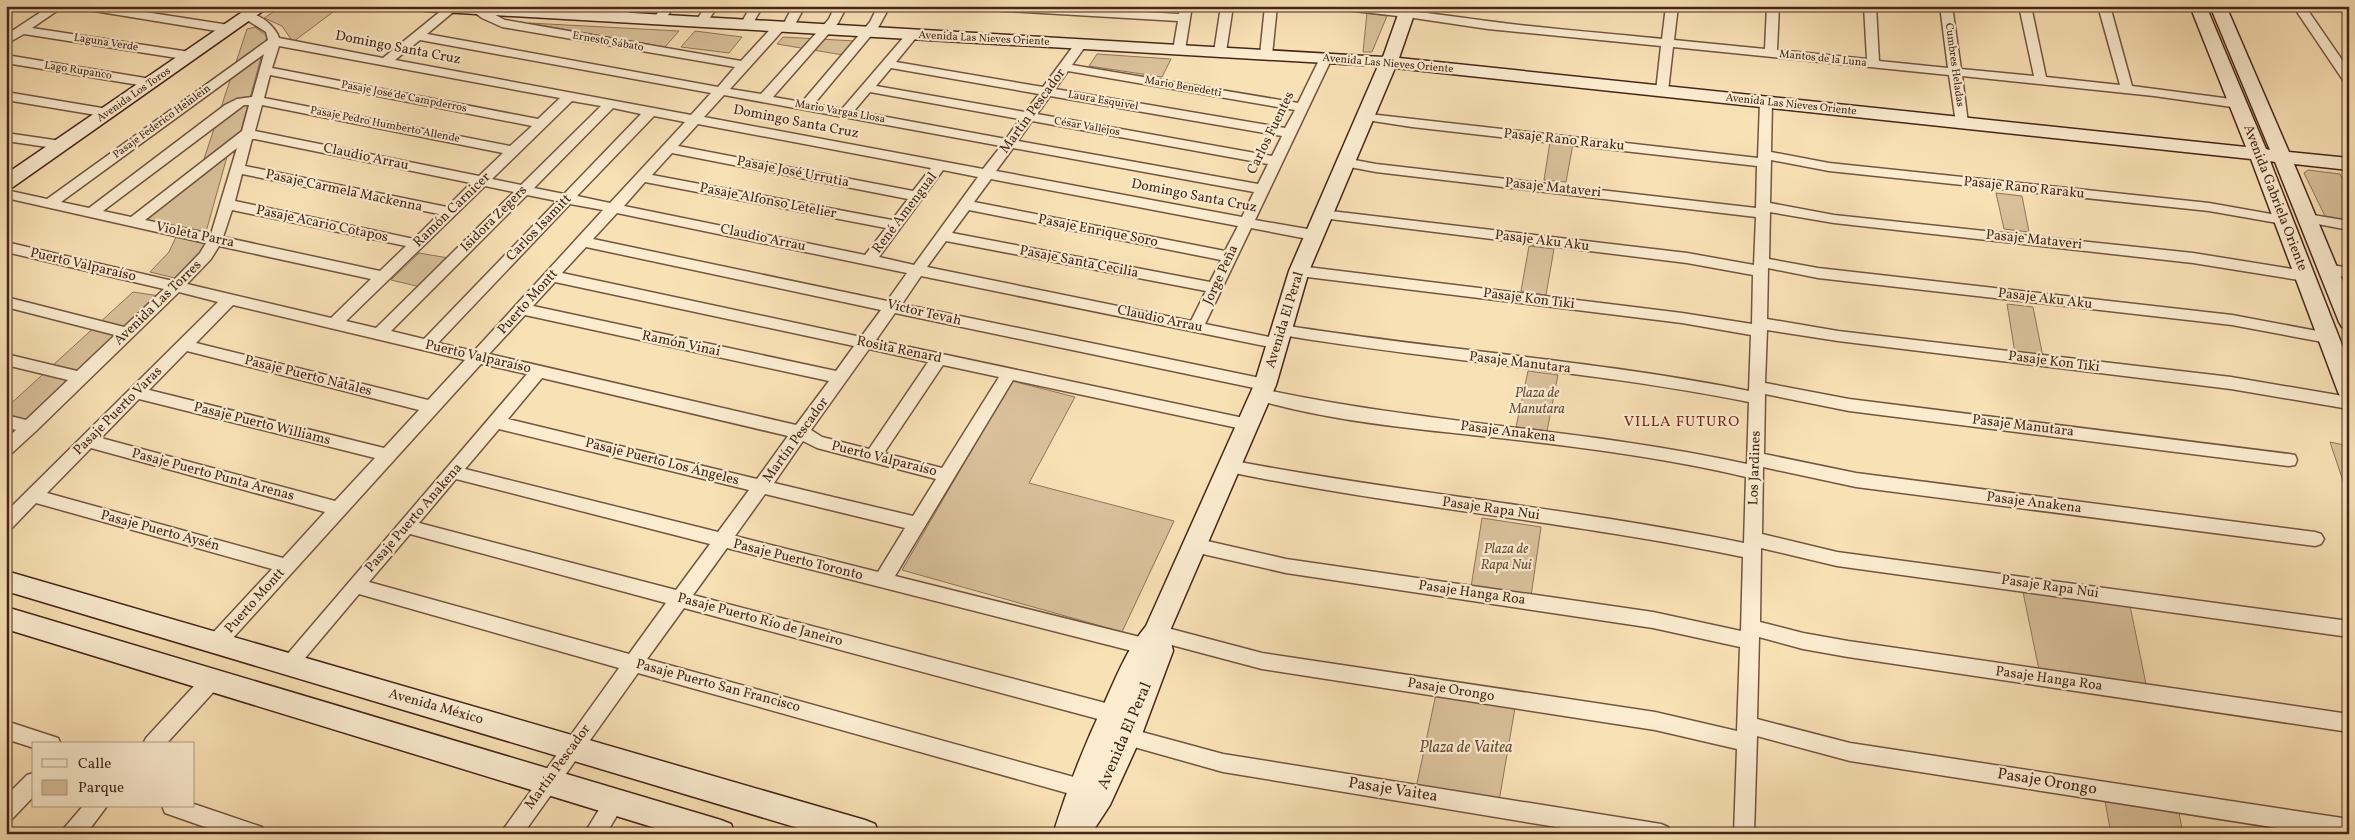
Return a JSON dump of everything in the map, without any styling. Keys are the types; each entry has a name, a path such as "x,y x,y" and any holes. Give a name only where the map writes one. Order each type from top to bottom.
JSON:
{"street":[{"path":"6,40 58,6"},
{"path":"82,6 229,29"},
{"name":"Avenida Las Nieves Oriente","path":"425,6 476,9 664,13 701,22 1389,62 2349,164"},
{"path":"701,22 712,6"},
{"path":"746,25 757,6"},
{"name":"Puerto Montt","path":"216,643 720,91 783,27 800,6"},
{"path":"764,98 826,30 841,6"},
{"path":"805,106 868,32 884,6"},
{"path":"971,6 1185,12 1179,50"},
{"path":"1220,52 1227,6"},
{"path":"1266,55 1271,6"},
{"path":"1336,6 1408,10"},
{"path":"1662,91 1672,6"},
{"path":"1771,54 1773,6"},
{"path":"1870,6 1873,64"},
{"name":"Cumbres Heladas","path":"1946,6 1962,123"},
{"path":"2025,6 2041,81"},
{"path":"2104,6 2127,89"},
{"name":"Avenida Gabriela Oriente","path":"2198,6 2239,104 2349,392"},
{"name":"Avenida Gabriela Oriente","path":"2218,6 2349,322"},
{"path":"2298,6 2349,80"},
{"path":"2339,6 2349,7"},
{"path":"385,62 452,8"},
{"name":"Ernesto Sábato","path":"476,9 492,19 514,25 744,65"},
{"name":"Mantos de la Luna","path":"1408,10 1464,22 2127,89 2239,104"},
{"name":"Avenida El Peral","path":"1068,834 1081,788 1120,726 1160,651 1150,639 1194,545 1262,390 1280,337 1299,270 1344,162 1389,62 1408,10"},
{"path":"255,11 271,30 274,41"},
{"name":"Avenida Los Toros","path":"6,183 255,11"},
{"name":"Laguna Verde","path":"22,30 190,56"},
{"path":"846,113 913,34"},
{"name":"Mario Vargas Llosa","path":"417,36 1262,189"},
{"name":"Domingo Santa Cruz","path":"274,41 1313,235"},
{"name":"Avenida Las Torres","path":"6,449 206,256 216,240 274,41"},
{"name":"Pasaje Federico Heinlein","path":"50,203 274,41"},
{"name":"Martín Pescador","path":"510,834 802,433 1081,44"},
{"name":"Carlos Fuentes","path":"1246,222 1326,58"},
{"name":"Lago Rupanco","path":"6,59 150,83"},
{"name":"Laura Esquivel","path":"888,64 1289,133"},
{"name":"Mario Benedetti","path":"1065,67 1302,107"},
{"name":"Pasaje José de Campderros","path":"265,70 542,124"},
{"name":"César Vallejos","path":"868,88 1276,160"},
{"path":"6,96 108,113"},
{"name":"Ramón Carnicer","path":"335,323 570,96"},
{"path":"91,212 230,108 256,100"},
{"name":"Pasaje Pedro Humberto Allende","path":"256,100 514,151"},
{"name":"Los Jardines","path":"1744,834 1766,102"},
{"name":"Isidora Zegers","path":"379,334 610,104"},
{"name":"Carlos Isamitt","path":"427,345 651,111"},
{"name":"Pasaje Rano Raraku","path":"1365,116 1412,123 1708,155 1764,159 2209,207 2283,220"},
{"path":"133,222 246,134"},
{"name":"Claudio Arrau","path":"246,134 264,136 1196,327 1280,337"},
{"path":"6,137 61,146"},
{"name":"Pasaje José Urrutia","path":"668,148 918,196"},
{"name":"Pasaje Mataveri","path":"1344,162 1376,168 2193,258 2304,276"},
{"name":"René Amengual","path":"869,260 940,165"},
{"name":"Pasaje Carmela Mackenna","path":"237,169 450,212"},
{"name":"Pasaje Alfonso Letelier","path":"642,176 895,225"},
{"name":"Violeta Parra","path":"6,194 383,276"},
{"name":"Pasaje Acario Cotapos","path":"227,204 417,244"},
{"name":"Pasaje Enrique Soro","path":"966,205 1230,257"},
{"name":"Pasaje Aku Aku","path":"1322,214 2232,320 2328,338"},
{"path":"2307,218 2349,226"},
{"name":"Jorge Peña","path":"1196,327 1246,222"},
{"name":"Pasaje Santa Cecilia","path":"944,236 1214,288"},
{"name":"Víctor Tevah","path":"582,242 893,307 1262,390"},
{"name":"Puerto Valparaíso","path":"6,246 802,433 817,442 946,475"},
{"path":"2327,269 2349,273"},
{"name":"Pasaje Kon Tiki","path":"1299,270 1682,318 2231,383 2349,403"},
{"name":"Rosita Renard","path":"551,276 1247,424"},
{"name":"Pasaje Puerto Varas","path":"6,523 230,299"},
{"path":"6,302 127,333"},
{"name":"Ramón Vinai","path":"521,309 841,378"},
{"name":"Pasaje Manutara","path":"1280,337 1354,342 2289,460"},
{"name":"Pasaje Puerto Natales","path":"184,345 432,407"},
{"path":"872,456 939,358"},
{"path":"6,359 81,378"},
{"name":"Pasaje Puerto Anakena","path":"288,664 539,371"},
{"path":"882,581 1008,373"},
{"name":"Pasaje Anakena","path":"1262,390 1359,413 2315,539"},
{"name":"Pasaje Puerto Williams","path":"137,393 388,455"},
{"path":"6,421 30,427"},
{"name":"Pasaje Puerto Los Ángeles","path":"496,422 917,524"},
{"name":"Pasaje Puerto Punta Arenas","path":"89,441 338,509"},
{"name":"Pasaje Rapa Nui","path":"1229,466 1294,480 1672,536 2349,629"},
{"name":"Pasaje Puerto Toronto","path":"452,472 882,581 1150,639"},
{"name":"Pasaje Puerto Aysén","path":"34,496 287,566"},
{"name":"Pasaje Puerto Río de Janeiro","path":"406,526 680,599 1120,726"},
{"name":"Pasaje Hanga Roa","path":"1194,545 1286,566 2349,723"},
{"name":"Avenida México","path":"6,581 865,834"},
{"name":"Pasaje Puerto San Francisco","path":"355,586 1081,788"},
{"path":"6,618 721,834"},
{"name":"Pasaje Orongo","path":"1150,639 1262,661 1747,733 1843,750 2349,829"},
{"path":"155,742 212,680"},
{"name":"Avenida El Peral","path":"1074,834 1100,796 1120,726"},
{"name":"Pasaje Vaitea","path":"1120,726 1224,764 1661,834"},
{"path":"6,730 44,742"},
{"path":"6,811 32,784"},
{"path":"594,834 615,802"},
{"path":"72,834 95,808"},
{"path":"178,808 255,834"}],"green space":[{"path":"281,7 333,12 293,42 282,26 264,18"},
{"path":"1367,13 1387,16 1372,52 1363,52"},
{"path":"529,23 679,31 665,47"},
{"path":"255,27 267,36 240,134 203,162 247,29"},
{"path":"695,31 742,37 729,53 681,47"},
{"path":"783,37 855,41 843,55 777,44"},
{"path":"1097,54 1171,59 1162,77 1089,66"},
{"path":"1550,142 1573,144 1566,182 1544,180"},
{"path":"228,153 206,232 200,234 145,221 144,219"},
{"path":"2308,170 2340,174 2349,191 2349,222 2326,218 2304,173"},
{"path":"1996,193 2022,196 2029,232 2004,229"},
{"path":"176,237 205,244 204,248 175,278 150,272 169,252"},
{"path":"1529,246 1554,249 1546,295 1521,291"},
{"path":"419,253 454,259 425,288 391,280"},
{"path":"133,292 160,296 6,440 6,408"},
{"path":"2007,304 2033,307 2043,357 2015,353"},
{"name":"Plaza de Manutara","path":"1528,371 1558,375 1547,431 1516,427"},
{"path":"1012,381 1075,397 1029,483 1174,521 1122,632 902,570"},
{"path":"2330,442 2349,446 2349,494 2347,493"},
{"name":"Plaza de Rapa Nui","path":"1482,518 1541,527 1531,596 1471,587"},
{"path":"2023,592 2130,606 2147,689 2039,670"},
{"name":"Plaza de Vaitea","path":"1436,694 1515,708 1499,801 1416,788"},
{"path":"2105,801 2179,813 2183,834 2111,834"}],"district":[{"name":"VILLA FUTURO","path":"1682,422"}]}
